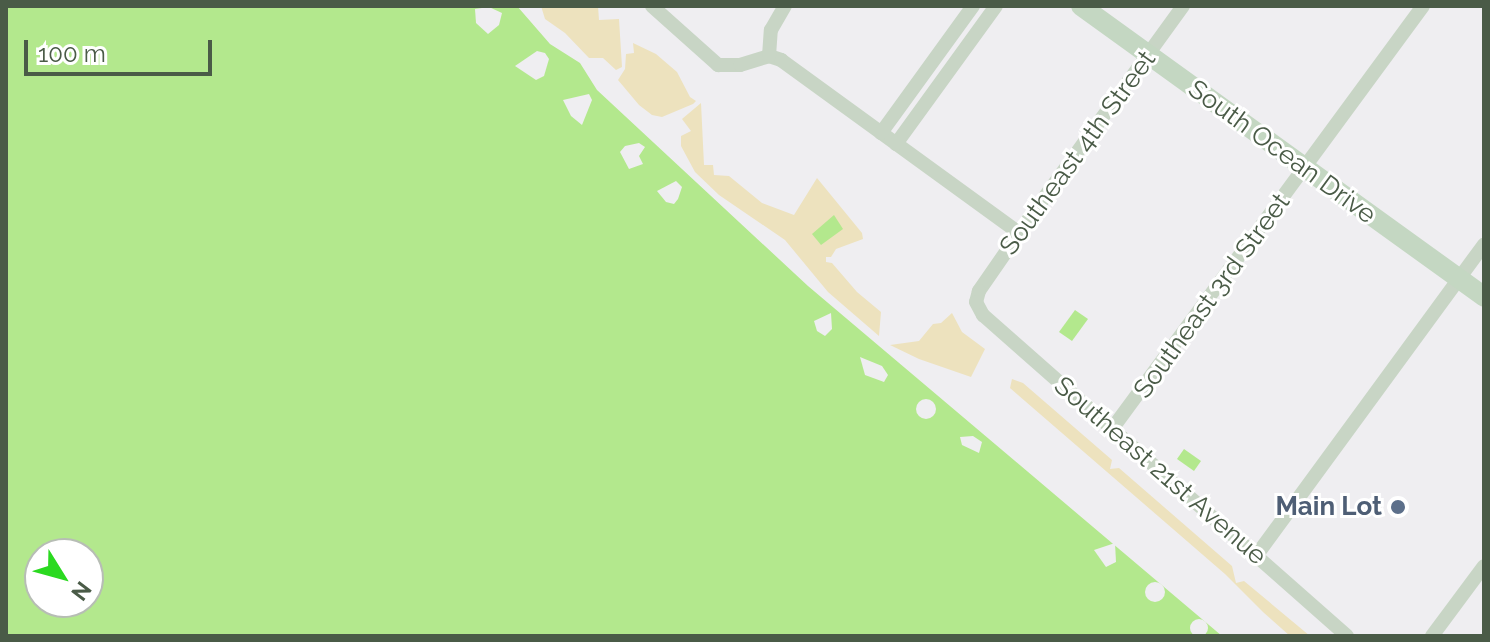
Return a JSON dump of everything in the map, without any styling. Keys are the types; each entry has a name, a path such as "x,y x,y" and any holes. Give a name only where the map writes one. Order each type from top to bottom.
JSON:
{"main road":[{"name":"South Ocean Drive","path":"1081,6 1484,297"}],"street":[{"path":"652,6 718,65 740,65 769,56 781,60 1019,233"},
{"path":"769,56 771,30 785,6"},
{"path":"881,133 973,6"},
{"path":"896,144 996,6"},
{"name":"Southeast 4th Street","path":"976,302 979,291 1019,233 1183,6"},
{"name":"Southeast 3rd Street","path":"1112,429 1423,6"},
{"path":"1256,556 1484,244"},
{"name":"Southeast 21st Avenue","path":"976,302 983,315 1347,636"},
{"path":"1432,636 1484,566"}],"shaded area":[{"path":"6,6 517,6 550,44 580,63 597,90 808,286 1222,636 6,636"},
{"path":"541,6 598,6 599,20 619,19 622,67 616,70 603,58 589,58 565,33 545,19"},
{"path":"633,43 656,54 677,72 690,97 696,101 662,117 652,115 639,105 618,80 625,69 626,54 634,53"},
{"path":"701,103 704,165 713,165 714,175 729,176 762,203 794,215 817,178 862,233 863,239 836,249 831,257 826,257 826,262 832,263 857,292 881,312 879,336 828,292 785,240 719,195 695,172 681,146 681,136 691,131 682,119"},
{"path":"834,215 843,229 821,245 812,234"},
{"path":"1075,310 1088,319 1072,341 1059,332"},
{"path":"952,313 962,332 985,349 971,377 890,345 919,341 933,324 941,323"},
{"path":"1012,379 1023,383 1112,460 1110,469 1119,468 1232,566 1236,583 1244,581 1310,636 1290,636 1225,574 1010,388"},
{"path":"1184,449 1201,461 1194,471 1177,459"}],"pier":[{"path":"489,7 502,13 499,25 488,34 476,23 475,9"},
{"path":"537,51 545,53 549,59 544,76 536,80 515,66"},
{"path":"589,94 592,100 582,125 571,116 563,100"},
{"path":"639,143 645,147 639,156 643,164 629,169 620,152 625,146"},
{"path":"676,181 682,187 678,199 674,204 666,202 657,191"},
{"path":"831,313 832,329 825,336 817,331 814,321"},
{"path":"860,357 882,366 888,375 884,382 865,375"},
{"path":"926,399 933,402 936,409 933,416 926,419 919,416 916,409 919,402"},
{"path":"973,436 982,442 979,453 962,445 960,437"},
{"path":"1115,543 1116,562 1106,567 1094,550"},
{"path":"1155,582 1162,585 1165,592 1162,599 1155,602 1148,599 1145,592 1148,585"},
{"path":"1195,619 1203,619 1208,628 1206,635 1195,637 1190,632 1190,624"}],"place":[{"name":"Main Lot","path":"1398,507"}]}
